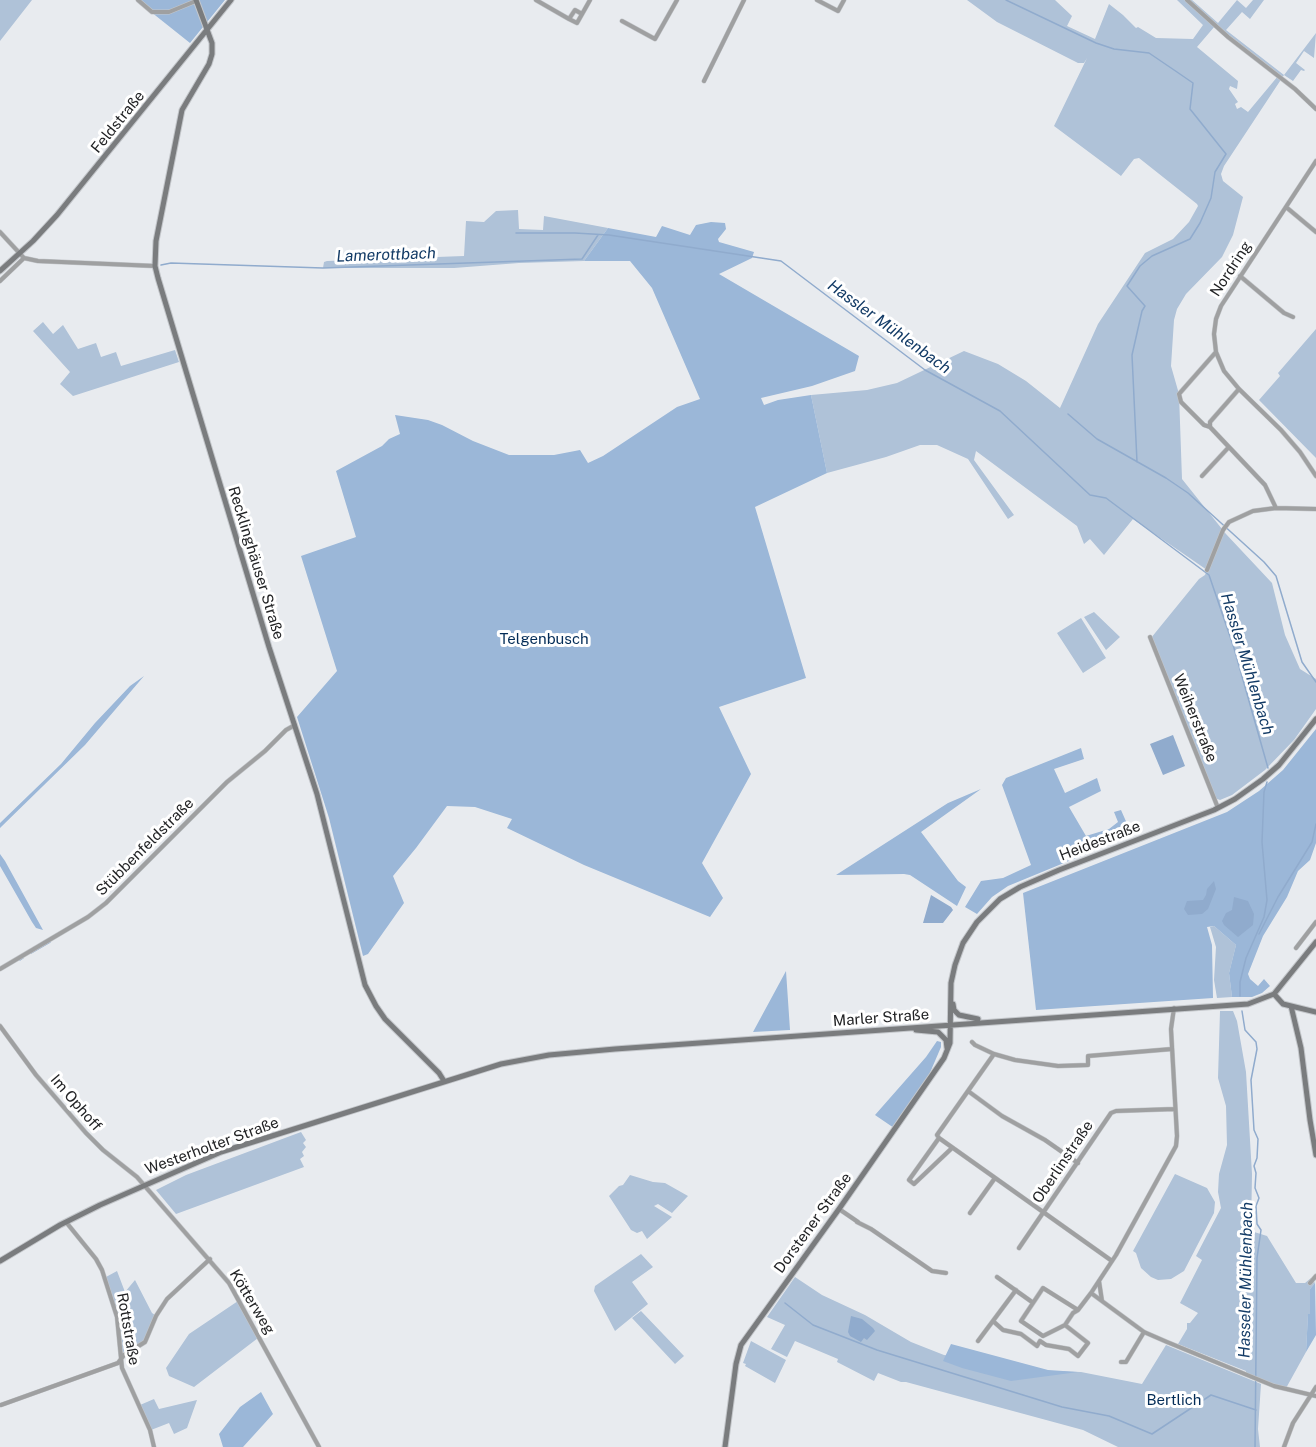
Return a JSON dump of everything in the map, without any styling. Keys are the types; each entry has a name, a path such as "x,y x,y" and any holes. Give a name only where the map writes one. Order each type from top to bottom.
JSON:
{"main road":[{"name":"Feldstraße","path":"22,256 231,0"},
{"name":"Recklinghäuser Straße","path":"196,1 212,43 212,54 209,64 182,110 156,241 155,266 269,647 326,825 363,978 368,992 385,1019 439,1073 444,1081"},
{"path":"0,271 22,256"},
{"name":"Heidestraße","path":"950,1024 951,983 959,954 970,932 989,908 1005,896 1059,870 1218,808 1243,794 1284,760 1316,719"},
{"path":"1316,942 1274,994 1281,1002 1316,1012"},
{"path":"951,983 954,1009 959,1015 998,1021"},
{"name":"Marler Straße","path":"444,1081 501,1064 559,1054 1248,1004 1274,994"},
{"path":"1291,1006 1301,1048 1316,1155"},
{"name":"Dorstener Straße","path":"725,1447 736,1364 741,1345 944,1058 950,1043 950,1024"},
{"path":"906,1028 941,1034 946,1040 947,1047 944,1058"},
{"name":"Westerholter Straße","path":"0,1261 66,1222 221,1152 444,1081"}],"street":[{"path":"138,0 152,12 169,12 196,1"},
{"path":"536,0 577,23 590,0"},
{"path":"622,21 655,39 676,0"},
{"path":"704,81 744,0"},
{"path":"817,0 838,11 844,0"},
{"path":"1187,0 1228,38 1300,93 1316,109"},
{"path":"569,19 574,10 582,14"},
{"name":"Nordring","path":"1316,161 1221,306 1214,334 1216,352 1224,371 1281,430 1314,469 1316,476"},
{"path":"1286,207 1316,232"},
{"path":"0,232 22,256 38,261 155,266"},
{"name":"Feldstraße","path":"0,281 22,256"},
{"path":"1240,276 1284,314 1293,317"},
{"path":"1216,352 1179,394 1181,402 1204,425 1210,427 1265,485 1276,507"},
{"path":"1210,427 1210,422 1239,389"},
{"path":"1202,476 1228,447"},
{"path":"1207,570 1227,524 1253,511 1276,507 1316,509"},
{"name":"Weiherstraße","path":"1150,637 1218,808"},
{"name":"Stübbenfeldstraße","path":"0,969 106,903 227,782 265,751 285,730 295,725"},
{"path":"1296,948 1316,922"},
{"path":"993,1322 1003,1329 1021,1334 1037,1346 1043,1336 1065,1325 1112,1261 1176,1146 1171,1029 1174,1008"},
{"name":"Im Ophoff","path":"0,1026 36,1075 86,1133 144,1185"},
{"path":"972,1042 994,1054 1041,1064 1075,1066 1088,1065 1088,1056 1172,1049"},
{"path":"952,1148 914,1184 909,1180 994,1054"},
{"path":"968,1090 1002,1116 1045,1140 1078,1163"},
{"name":"Oberlinstraße","path":"1019,1248 1111,1113 1175,1109"},
{"path":"938,1136 1112,1261"},
{"path":"970,1213 995,1178"},
{"name":"Kötterweg","path":"144,1185 210,1259 234,1292 319,1447"},
{"path":"839,1209 932,1271 946,1273"},
{"name":"Rottstraße","path":"66,1222 102,1270 117,1317 120,1360 127,1382 150,1430 154,1447"},
{"path":"0,1400 0,1406 118,1363 145,1342 156,1316 167,1299 210,1259"},
{"path":"1310,1283 1316,1276"},
{"path":"997,1277 1032,1302"},
{"path":"1099,1281 1102,1301"},
{"path":"1043,1336 1021,1321 1043,1288 1078,1310"},
{"path":"978,1341 1016,1290"},
{"path":"1090,1293 1144,1332 1285,1390 1314,1395"},
{"path":"1040,1341 1046,1345 1069,1349 1078,1356 1088,1342 1065,1325"},
{"path":"1121,1362 1126,1362 1144,1332"},
{"path":"1284,1447 1293,1423 1314,1395 1316,1387"}],"green space":[{"path":"0,0 32,0 0,41"},
{"path":"136,0 225,0 190,43"},
{"path":"967,0 1055,0 1072,16 1067,26 1095,39 1109,4 1136,28 1156,38 1193,39 1203,25 1177,0 1192,0 1218,23 1237,0 1246,8 1253,0 1264,0 1250,19 1242,12 1226,30 1284,75 1224,166 1221,174 1223,181 1243,197 1233,235 1222,257 1186,294 1177,309 1174,320 1171,366 1179,394 1182,479 1226,534 1272,583 1285,635 1300,669 1316,679 1316,709 1294,740 1265,770 1232,795 1220,800 1215,798 1151,638 1207,570 1133,519 1104,555 1090,539 1084,544 1077,526 976,451 974,460 1014,515 1008,519 968,459 937,445 920,445 827,473 811,395 867,390 897,383 964,351 998,364 1026,381 1060,408 1098,324 1145,253 1173,239 1189,222 1198,206 1139,158 1134,159 1121,176 1054,126 1087,58 1084,63 1078,63 997,22","holes":["1215,26 1278,76 1248,112 1241,107 1237,109 1235,104 1238,102 1229,89 1230,86 1237,89 1238,81 1197,47"]},
{"path":"1316,33 1314,58 1304,51 1296,63 1305,70 1301,70 1293,81 1284,75"},
{"path":"518,210 519,229 543,230 544,216 608,228 584,261 454,268 323,268 324,262 327,261 464,256 466,221 484,222 496,211"},
{"name":"Telgenbusch","path":"711,222 725,223 726,229 718,239 719,242 754,252 752,258 719,274 859,356 855,371 812,386 761,398 764,405 778,400 811,395 827,473 755,507 806,678 719,707 751,774 702,863 723,898 710,917 584,865 507,828 512,819 475,807 447,806 393,876 404,903 368,954 363,956 329,818 297,717 337,671 301,556 356,537 336,471 400,434 395,415 428,420 509,455 554,455 580,450 588,463 603,456 677,407 700,399 652,288 630,261 584,261 608,228 656,237 662,226 690,235 696,225"},
{"path":"43,322 53,334 63,325 78,349 96,343 101,357 116,352 121,366 175,350 179,362 73,396 60,384 70,372 33,331"},
{"path":"1316,329 1316,458 1259,400 1280,376 1278,373"},
{"path":"1094,612 1120,637 1106,650 1084,617"},
{"path":"1081,618 1106,658 1083,673 1057,633"},
{"path":"144,676 85,745 0,828 0,823 61,764 130,686"},
{"path":"1316,729 1316,843 1310,860 1298,871 1287,897 1263,936 1248,974 1258,986 1264,979 1270,986 1262,993 1252,997 1232,997 1229,973 1236,945 1214,926 1207,927 1212,945 1213,998 1036,1010 1023,893 1227,812 1259,791 1283,770"},
{"path":"1081,748 1084,759 1054,769 1065,793 1097,778 1101,791 1069,807 1086,836 1109,829 1118,822 1114,812 1121,810 1132,835 1008,886 992,897 977,914 965,907 981,881 1003,878 1031,865 1002,785 1006,778"},
{"path":"981,789 921,832 958,881 966,887 957,906 910,875 836,875 948,803"},
{"path":"0,854 43,930 36,928 0,866"},
{"path":"1214,926 1236,945 1229,973 1232,997 1217,998 1214,980 1216,947 1210,927"},
{"path":"786,971 790,1030 753,1032"},
{"path":"1220,1011 1233,1011 1237,1021 1246,1072 1252,1174 1251,1231 1267,1236 1296,1283 1305,1283 1311,1278 1315,1283 1310,1289 1306,1352 1285,1390 1246,1375 1246,1371 1178,1344 1187,1329 1187,1323 1190,1323 1198,1313 1180,1303 1202,1260 1196,1256 1221,1208 1218,1192 1219,1174 1227,1145 1226,1106 1218,1078"},
{"path":"937,1041 941,1042 941,1047 926,1082 894,1128 875,1115 926,1057"},
{"path":"301,1132 306,1140 303,1143 306,1147 302,1152 304,1156 300,1159 304,1167 176,1214 156,1190 186,1175"},
{"path":"1175,1174 1207,1188 1215,1202 1214,1213 1184,1271 1171,1279 1158,1280 1141,1268 1136,1253 1133,1251"},
{"path":"630,1175 665,1183 688,1196 672,1213 658,1204 654,1206 672,1217 647,1239 642,1231 637,1233 631,1230 609,1196 623,1185"},
{"path":"641,1254 653,1267 632,1282 648,1304 615,1331 594,1291 595,1286"},
{"path":"117,1271 125,1292 135,1280 155,1315 145,1340 125,1353 121,1350 118,1314 106,1277"},
{"name":"Bertlich","path":"795,1277 822,1295 865,1315 911,1342 944,1355 1048,1371 1081,1372 1142,1384 1166,1345 1261,1384 1258,1429 1260,1447 1118,1447 1083,1430 901,1382 878,1373 874,1381 837,1362 838,1359 795,1341 787,1357 771,1349 785,1325 767,1317"},
{"path":"1315,1283 1316,1335 1306,1352 1310,1289"},
{"path":"238,1301 258,1338 194,1387 169,1376 166,1368 189,1334"},
{"path":"641,1311 684,1356 675,1364 632,1318"},
{"path":"751,1341 786,1360 775,1383 743,1363"},
{"path":"951,1344 1048,1370 1078,1372 1011,1381 943,1361"},
{"path":"261,1392 273,1414 243,1447 223,1447 219,1434 240,1407"},
{"path":"154,1399 159,1409 197,1400 187,1428 174,1434 169,1423 151,1430 140,1405"}],"shaded area":[{"path":"1173,735 1185,766 1163,775 1150,744"},
{"path":"1214,881 1216,889 1208,909 1202,914 1188,915 1184,909 1187,901 1203,900 1207,889"},
{"path":"931,895 953,910 943,923 923,923"},
{"path":"1234,897 1248,901 1254,914 1253,925 1238,937 1222,921 1226,913 1232,910"},
{"path":"851,1316 862,1319 875,1331 867,1340 864,1338 861,1342 850,1336 848,1332"}],"waterway":[{"path":"1006,0 1096,43 1114,49 1149,53 1193,83 1190,109 1226,154 1215,172 1211,198 1190,239 1152,256 1140,266 1127,286 1145,306 1132,355 1137,462"},
{"name":"Hassler Mühlenbach","path":"516,233 609,235 781,261 925,370 1000,411 1090,495 1106,498 1209,575 1234,648 1268,768"},
{"name":"Lamerottbach","path":"161,265 171,263 323,268 582,259 598,235"},
{"path":"1068,414 1097,439 1188,493 1264,562 1276,576 1302,662 1316,682"},
{"name":"Hassler Mühlenbach","path":"1240,996 1240,982 1246,958 1264,917 1267,900 1262,842 1264,792 1267,782"},
{"path":"1259,934 1278,897 1312,842 1316,824"},
{"path":"31,953 50,942"},
{"name":"Hasseler Mühlenbach","path":"1242,1011 1245,1030 1256,1042 1257,1049 1251,1080 1254,1130 1258,1139 1254,1166 1255,1188 1259,1198 1256,1206 1257,1224 1261,1230 1257,1258 1255,1447"},
{"path":"785,1303 813,1325 877,1350 1062,1407 1109,1416 1152,1434 1211,1395 1256,1410"}]}
